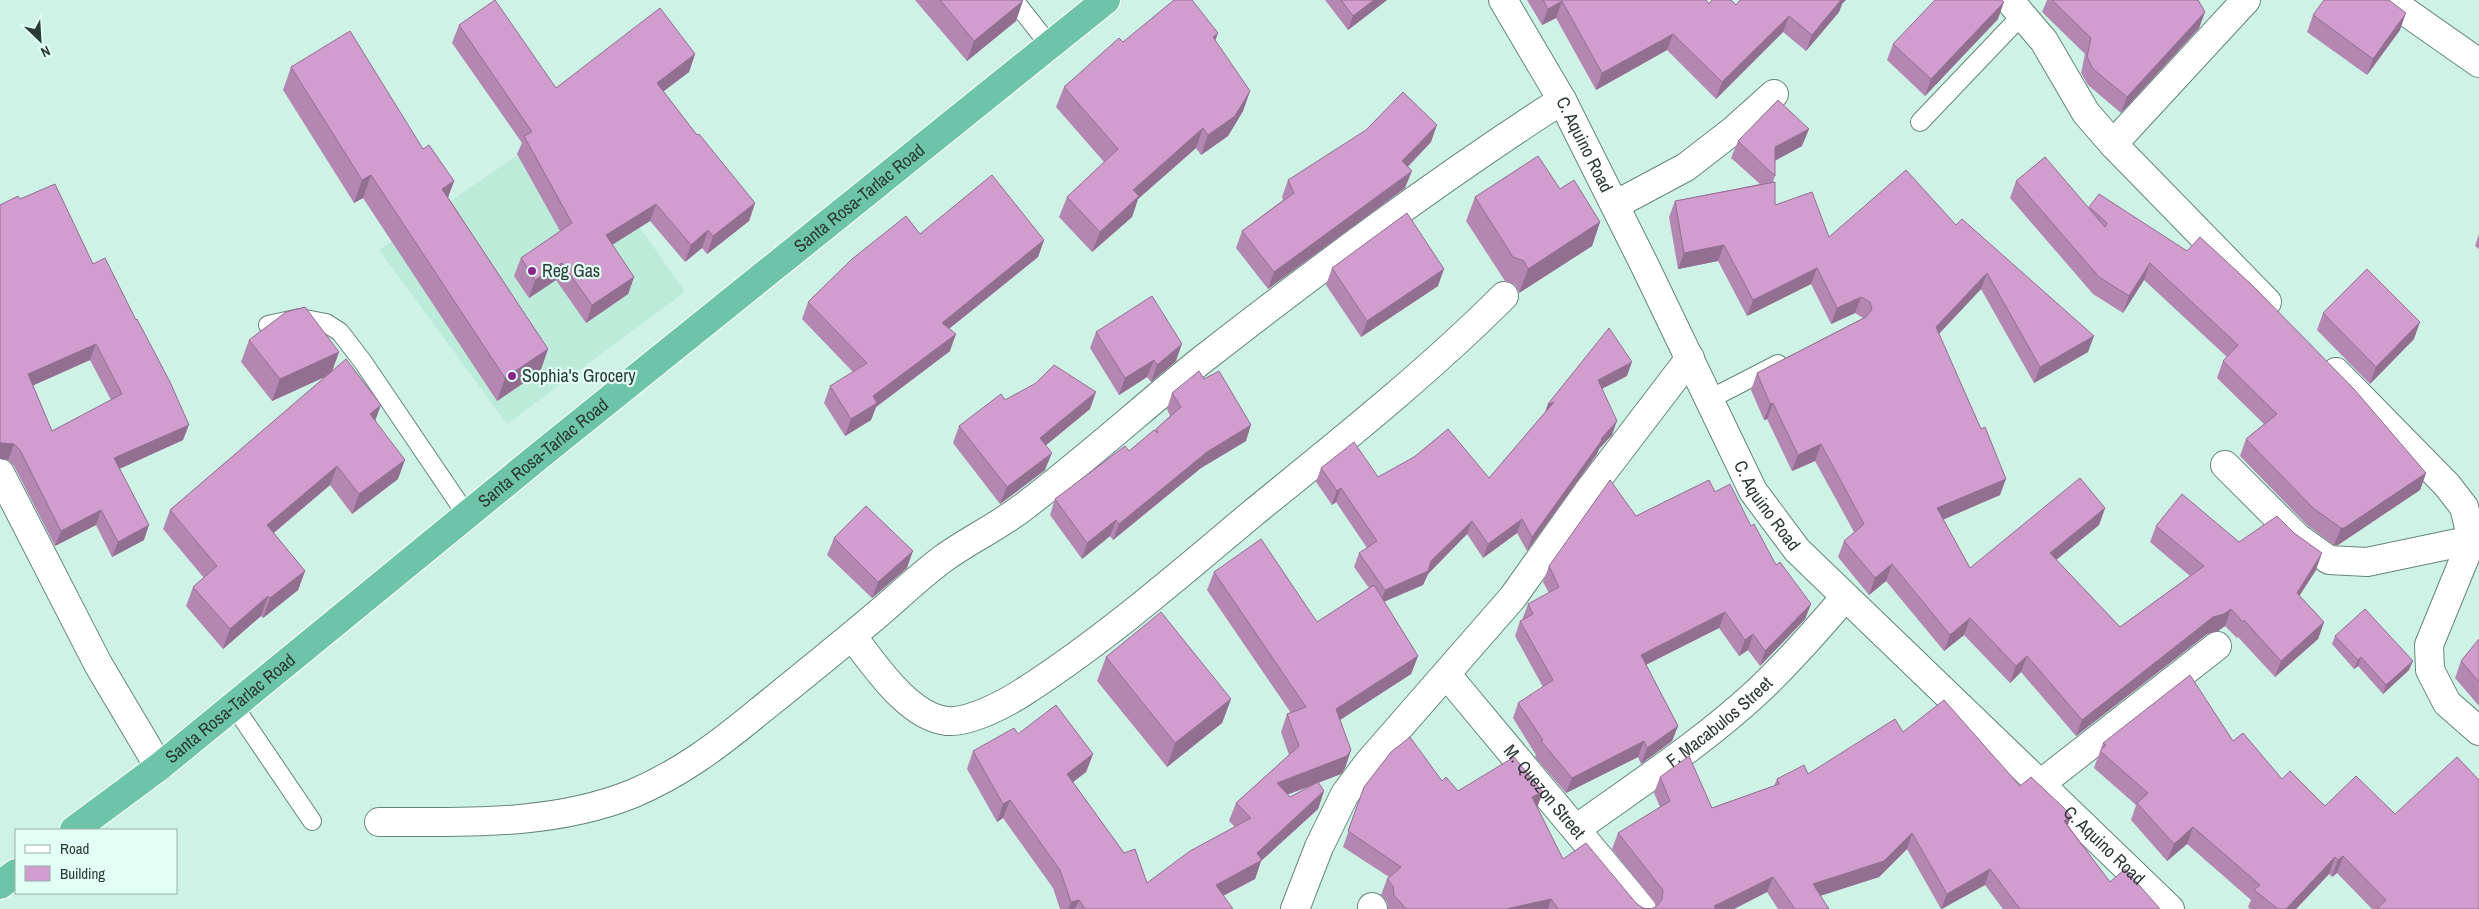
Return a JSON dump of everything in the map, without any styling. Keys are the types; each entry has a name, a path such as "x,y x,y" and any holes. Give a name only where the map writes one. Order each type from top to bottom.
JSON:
{"highway":[{"name":"Santa Rosa-Tarlac Road","path":"75,829 159,767 468,517 554,444 1106,0"},
{"path":"0,885 15,874"}],"street":[{"name":"C. Aquino Road","path":"1503,0 1562,100 1690,358 1753,491 1771,518 1797,550 2170,909"},
{"path":"2113,144 2246,0"},
{"path":"2389,0 2479,62"},
{"path":"2016,7 2044,41 2086,112 2113,144 2287,322"},
{"path":"1615,205 1686,167 1735,129 1774,94"},
{"path":"379,822 462,822 547,817 605,804 634,793 695,761 852,636 944,558 1019,510 1105,442 1196,365 1380,225 1486,149 1562,100"},
{"path":"852,636 883,676 902,695 922,712 936,718 946,721 968,718 1027,690 1088,648 1222,539 1452,349 1504,296"},
{"path":"2321,357 2447,485 2464,507 2472,540 2430,645 2430,670 2447,703 2479,731"},
{"path":"1295,909 1319,847 1345,794 1369,762 1447,675 1512,597 1587,493 1690,358"},
{"path":"2225,465 2298,537 2329,560 2367,562 2472,540"},
{"path":"0,473 98,664 159,767"},
{"name":"F. Macabulos Street","path":"1576,830 1696,742 1756,693 1798,652 1845,597"},
{"path":"2039,784 2217,646"},
{"name":"M. Quezon Street","path":"1447,675 1642,909"}],"lane":[{"path":"1014,0 1050,46"},
{"path":"1920,122 2016,7"},
{"path":"268,325 300,318 326,323 340,332 363,362 468,517"},
{"path":"1710,399 1795,355"},
{"path":"234,706 312,820"}],"shaded area":[{"name":"Reg Gas","path":"566,122 685,292 507,424 379,250"}],"building":[{"path":"495,0 556,88 660,8 695,54 657,83 697,135 699,134 755,203 713,236 708,230 691,245 656,204 606,235 634,277 592,305 562,263 535,280 521,258 572,223 524,136 532,132 459,25"},
{"path":"940,0 1022,0 1023,1 974,41"},
{"path":"1174,0 1192,0 1218,33 1213,37 1250,91 1235,116 1208,135 1203,128 1133,190 1139,196 1100,232 1067,197 1118,149 1064,87 1119,38 1123,42"},
{"path":"1341,0 1374,0 1353,16"},
{"path":"1543,0 1706,0 1709,4 1712,0 1731,0 1736,5 1740,0 1841,0 1812,35 1789,16 1722,82 1673,34 1602,73 1562,1 1548,9"},
{"path":"1935,0 2002,0 2004,2 1931,79 1893,44"},
{"path":"2052,0 2198,0 2205,12 2127,97 2093,69 2087,57 2091,38"},
{"path":"2324,0 2389,0 2406,13 2373,59 2313,15"},
{"path":"350,31 423,149 429,145 454,181 442,189 548,349 505,378 371,175 362,180 291,67"},
{"path":"1403,92 1437,125 1402,161 1412,171 1274,272 1242,231 1294,193 1288,180 1366,130"},
{"path":"1778,100 1809,129 1775,147 1775,176 1738,141"},
{"path":"1538,156 1560,189 1574,180 1600,222 1528,269 1524,261 1513,257 1475,197"},
{"path":"2045,157 2105,227 2107,223 2089,207 2099,194 2187,251 2200,237 2253,286 2354,389 2426,473 2344,528 2341,528 2313,508 2246,439 2277,414 2223,361 2238,345 2150,263 2129,296 2099,277 2016,181"},
{"path":"1906,170 1956,225 1962,219 2094,336 2040,367 1987,273 1936,327 1981,429 1985,427 2006,479 1937,508 1970,568 2080,478 2105,508 2050,553 2120,627 2204,566 2156,526 2182,494 2239,542 2277,516 2294,533 2322,553 2297,593 2324,622 2281,661 2244,620 2243,622 2231,609 2224,614 2213,617 2082,720 2027,656 2016,666 1970,618 1950,635 1892,564 1875,578 1844,541 1864,524 1821,444 1798,455 1773,403 1770,404 1757,373 1866,317 1872,309 1870,302 1861,297 1837,308 1817,268 1753,300 1724,245 1684,253 1675,201 1775,182 1775,205 1812,192 1829,237"},
{"path":"992,175 1044,240 942,323 956,334 873,396 877,403 851,419 830,386 867,363 808,302 852,259 906,216 920,234"},
{"path":"55,184 93,264 105,258 170,382 189,425 114,458 149,525 118,542 101,510 61,531 20,450 14,444 0,443 0,205 18,196 20,199","holes":["96,344 122,394 52,431 28,374"]},
{"path":"1407,213 1444,269 1367,321 1332,268"},
{"path":"2367,269 2420,322 2376,367 2323,313"},
{"path":"1152,296 1182,344 1157,365 1154,360 1125,378 1096,332"},
{"path":"305,307 339,352 280,379 249,340 286,312"},
{"path":"1609,328 1632,362 1598,380 1617,421 1601,439 1532,537 1522,519 1488,544 1472,521 1431,561 1428,571 1385,590 1359,553 1377,541 1341,488 1337,491 1321,468 1354,442 1378,477 1414,457 1448,429 1489,478 1554,402 1548,404"},
{"path":"346,359 381,405 370,414 405,460 359,494 337,466 267,525 305,571 270,598 268,596 230,629 193,587 217,566 170,510"},
{"path":"1054,365 1096,392 1040,438 1052,453 1007,487 959,426 1001,394 1005,400 1036,383"},
{"path":"1199,371 1204,379 1219,371 1251,425 1207,452 1119,524 1116,520 1087,543 1055,499 1125,446 1129,451 1154,430 1158,433 1156,429 1181,407 1172,393"},
{"path":"1610,480 1636,516 1709,480 1715,492 1730,484 1751,526 1754,524 1776,565 1780,562 1811,604 1765,651 1753,634 1745,640 1725,612 1641,655 1678,726 1647,748 1644,741 1572,778 1541,741 1543,740 1518,703 1553,680 1520,621 1533,614 1528,604 1559,587 1549,566"},
{"path":"866,506 913,551 878,582 834,538"},
{"path":"1261,539 1317,622 1374,585 1418,656 1336,709 1351,750 1347,756 1277,783 1290,797 1318,782 1324,791 1257,853 1262,860 1216,885 1233,909 1085,909 1079,900 1071,902 1060,870 1010,800 1003,804 973,751 1014,728 1018,734 1056,705 1093,754 1067,774 1124,853 1135,849 1147,883 1190,851 1251,818 1236,803 1299,746 1287,714 1306,707 1214,572"},
{"path":"2365,609 2413,661 2386,685 2361,657 2358,660 2335,636"},
{"path":"1161,612 1231,699 1175,743 1106,657"},
{"path":"2479,639 2479,682 2461,661"},
{"path":"2190,675 2233,741 2243,733 2282,779 2290,771 2325,806 2356,776 2395,814 2457,757 2479,780 2479,909 2377,909 2386,900 2343,856 2338,860 2335,857 2286,909 2278,909 2254,890 2260,885 2193,827 2174,844 2137,803 2148,793 2100,751 2106,745 2103,743"},
{"path":"1944,700 2020,786 2031,777 2063,807 2071,816 2064,821 2110,882 2125,869 2160,909 2020,909 1990,869 1947,894 1912,833 1884,861 1813,884 1829,909 1795,909 1773,877 1714,906 1716,909 1651,909 1657,906 1662,899 1663,890 1618,833 1670,801 1660,777 1689,756 1712,808 1779,784 1777,779 1804,765 1808,774 1895,719 1903,732"},
{"path":"1410,737 1442,781 1446,777 1458,791 1514,757 1543,792 1532,797 1563,859 1586,843 1636,903 1643,908 1651,909 1558,909 1551,899 1506,909 1406,909 1394,895 1393,886 1387,879 1401,867 1348,831 1364,787 1391,752"}],"place":[{"name":"Reg Gas","path":"532,271"},
{"name":"Sophia's Grocery","path":"512,376"}]}
